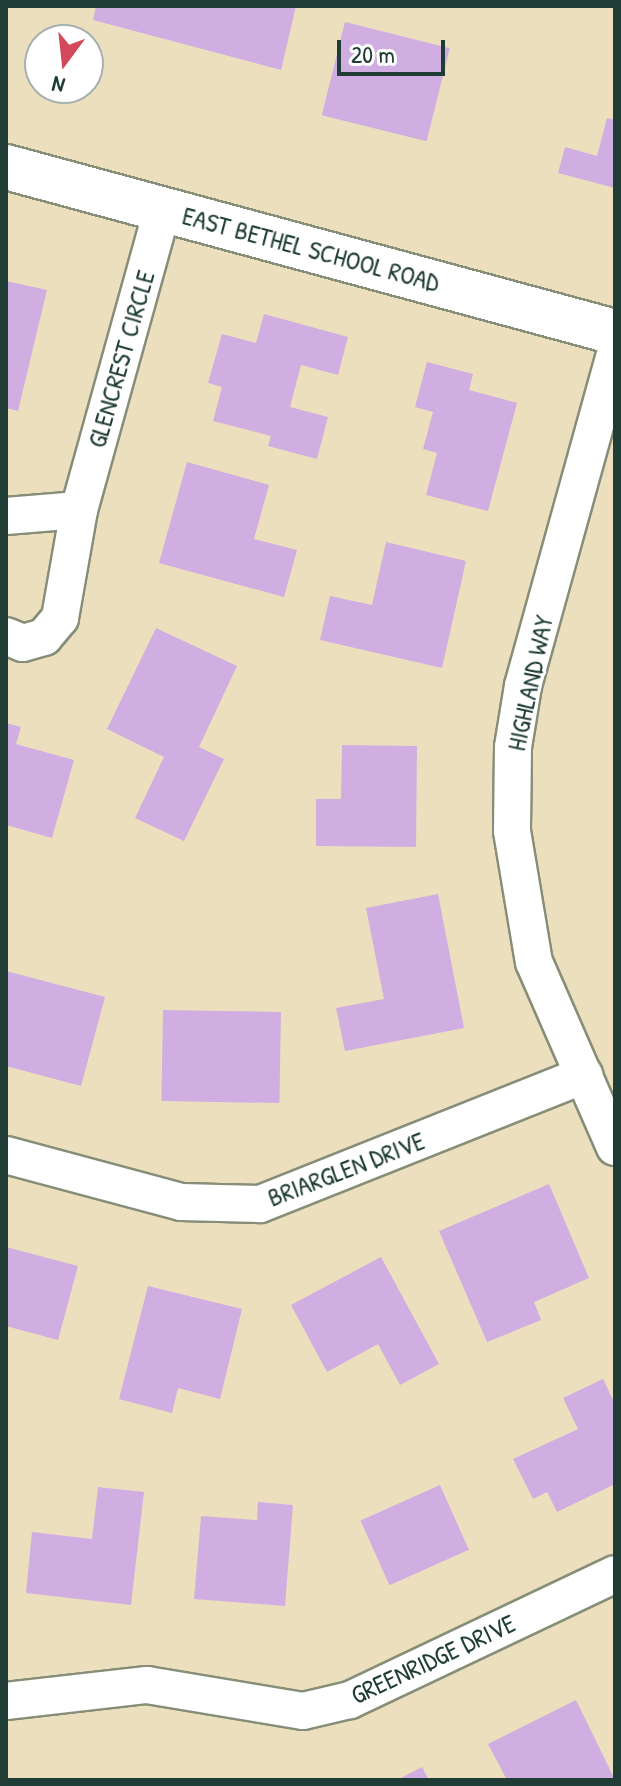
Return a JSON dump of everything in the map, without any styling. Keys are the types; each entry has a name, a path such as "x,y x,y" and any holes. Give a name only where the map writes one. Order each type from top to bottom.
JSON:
{"street":[{"name":"EAST BETHEL SCHOOL ROAD","path":"6,167 615,332"},
{"name":"GLENCREST CIRCLE","path":"6,636 23,643 44,637 60,618 79,510 163,208"},
{"name":"HIGHLAND WAY","path":"615,354 523,686 513,747 512,831 534,962 615,1147"},
{"path":"6,516 79,510"},
{"name":"BRIARGLEN DRIVE","path":"6,1155 181,1202 260,1204 584,1075"},
{"name":"GREENRIDGE DRIVE","path":"6,1701 147,1685 303,1711 350,1700 615,1574"}],"building":[{"path":"96,6 296,6 281,70 93,20"},
{"path":"345,22 450,48 427,141 322,115"},
{"path":"607,118 615,120 615,188 558,173 565,147 597,156"},
{"path":"6,281 47,290 18,411 6,408"},
{"path":"264,314 348,337 338,375 301,365 290,407 328,417 317,459 268,446 271,436 213,421 222,387 208,383 222,334 256,343"},
{"path":"427,362 473,374 469,390 517,403 488,511 426,495 437,453 423,449 433,412 415,407"},
{"path":"187,462 269,485 254,539 297,550 284,597 159,563"},
{"path":"386,542 466,561 442,668 320,640 330,596 372,605"},
{"path":"156,628 237,666 199,747 224,759 184,841 135,818 164,757 107,729"},
{"path":"6,723 21,727 16,744 74,760 52,838 6,825"},
{"path":"342,745 417,746 416,847 316,846 316,799 341,799"},
{"path":"438,894 464,1028 345,1051 336,1008 384,999 366,908"},
{"path":"6,971 105,997 81,1086 6,1066"},
{"path":"163,1010 281,1012 279,1103 161,1101"},
{"path":"549,1184 589,1278 534,1302 541,1320 487,1342 439,1231"},
{"path":"6,1247 78,1266 58,1340 6,1326"},
{"path":"381,1257 439,1364 400,1385 378,1344 327,1372 291,1305"},
{"path":"148,1286 242,1309 220,1399 178,1388 172,1413 119,1399"},
{"path":"603,1379 615,1404 615,1484 557,1512 547,1492 533,1499 513,1459 578,1429 563,1398"},
{"path":"440,1485 469,1550 389,1585 361,1520"},
{"path":"98,1487 144,1492 131,1605 26,1593 32,1532 92,1539"},
{"path":"258,1502 293,1505 285,1606 194,1599 201,1516 257,1520"},
{"path":"576,1700 615,1780 507,1780 488,1744"},
{"path":"422,1767 429,1780 397,1780"}]}
